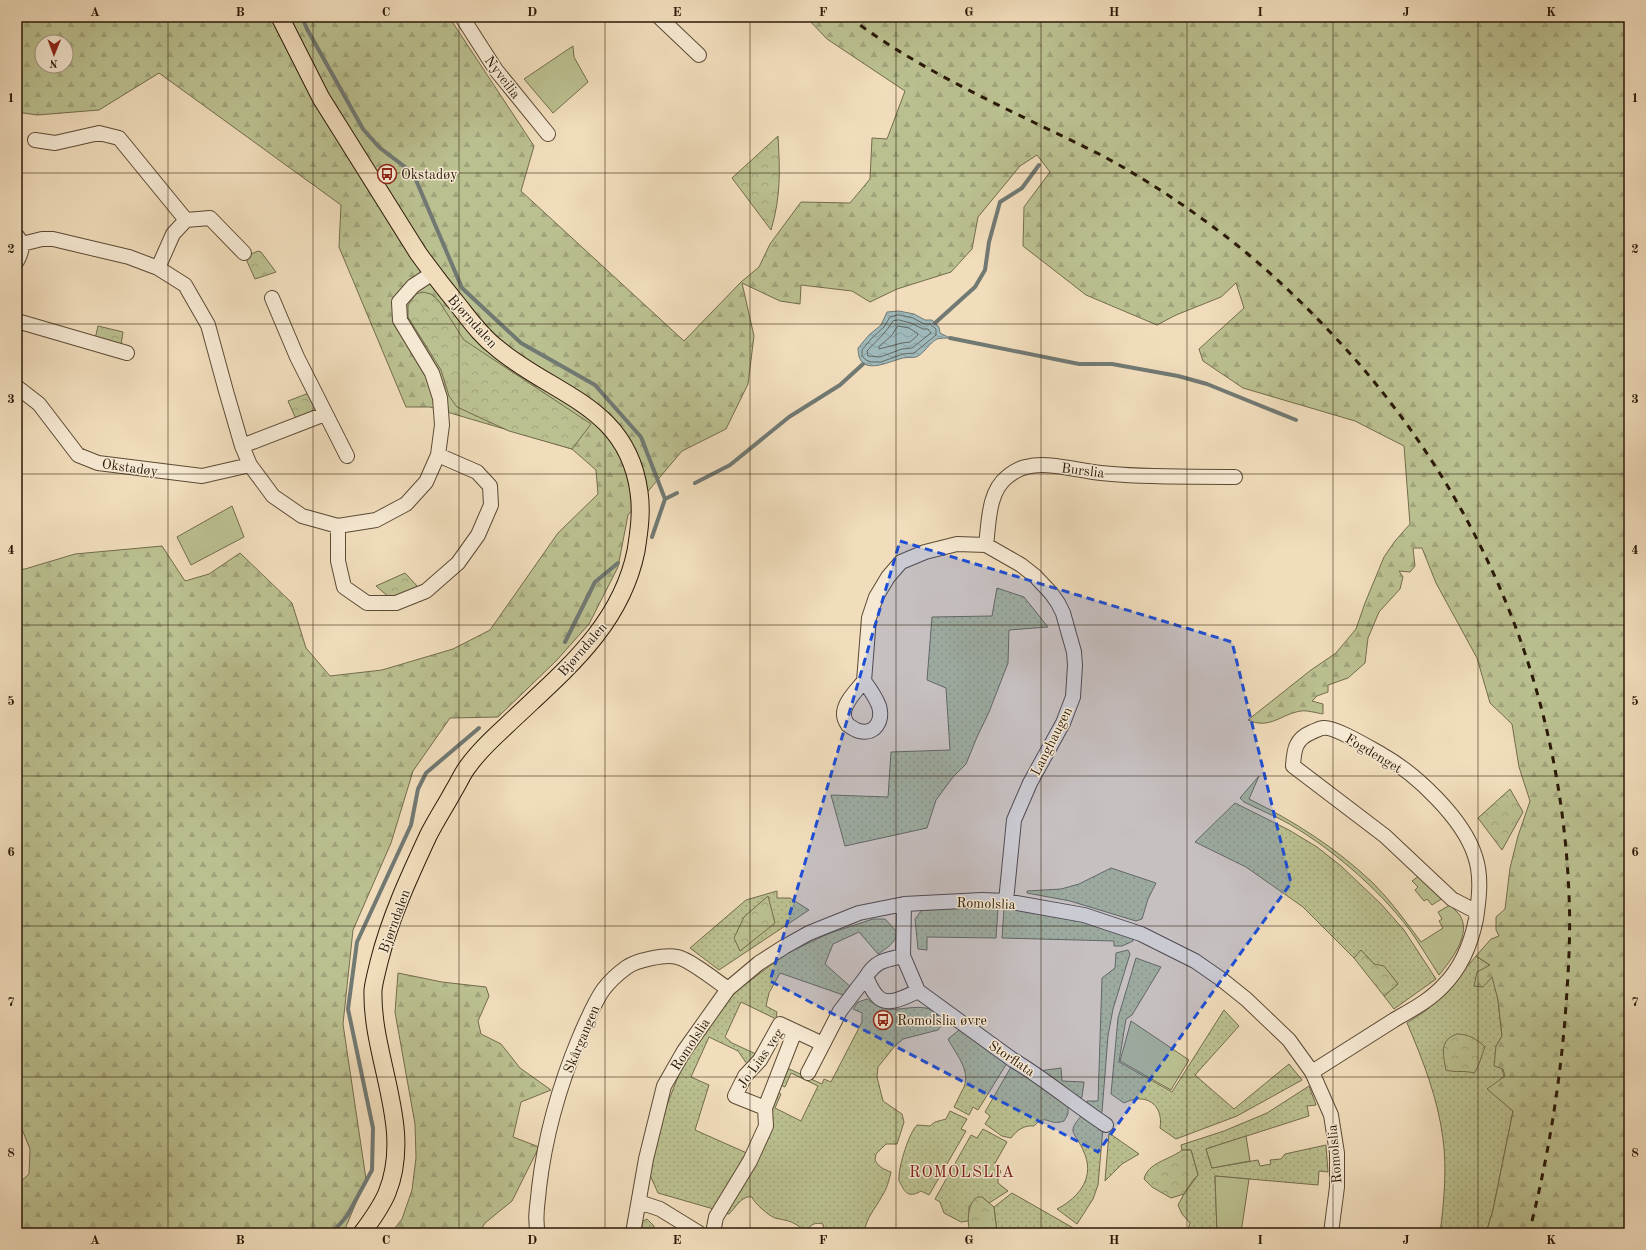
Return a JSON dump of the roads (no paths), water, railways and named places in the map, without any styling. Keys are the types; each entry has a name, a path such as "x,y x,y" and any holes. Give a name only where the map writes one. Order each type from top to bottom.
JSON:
{"main road":[{"name":"Bjørndalen","path":"280,17 321,98 418,254 478,331 496,348 593,410 612,429 625,448 635,470 639,494 640,516 633,562 625,589 607,620 590,644 498,734 469,765 430,833 398,905 385,940 373,989 376,1026 394,1120 395,1160 387,1194 362,1233"}],"street":[{"name":"Nyveilia","path":"462,17 496,70 548,134"},
{"path":"659,17 699,55"},
{"path":"35,140 55,143 99,134 119,138 186,220"},
{"path":"158,268 173,234 186,220 210,218 244,252"},
{"path":"17,261 22,253 19,240 53,239 129,257 158,268 185,284 208,325 242,446 250,465 273,496 302,516 338,526 376,520 406,504 426,482 438,455 442,425 440,398 432,373 400,320 399,302 413,286 433,273"},
{"path":"272,298 297,357 347,456"},
{"path":"17,321 127,353"},
{"name":"Okstadøy","path":"17,387 39,404 78,455 98,464 202,476 250,465"},
{"path":"242,446 325,414"},
{"path":"338,526 338,561 344,587 367,603 396,603 426,591 458,563 478,535 492,505 490,486 477,472 438,455"},
{"name":"Burslia","path":"986,545 991,511 997,488 1007,477 1025,467 1056,466 1101,473 1151,476 1235,477"},
{"name":"Langhaugen","path":"864,681 869,618 876,597 888,577 901,562 929,550 957,544 986,545 1022,565 1051,593 1063,613 1074,652 1075,665 1073,697 1063,723 1030,783 1014,820 1006,902"},
{"name":"Fogdenget","path":"1312,1072 1420,1005 1443,986 1458,967 1470,944 1477,912 1480,883 1476,857 1463,830 1440,802 1415,779 1386,757 1355,739 1324,728 1304,736 1294,749 1293,766 1385,836 1452,899 1477,912"},
{"name":"Romolslia","path":"633,1233 646,1159 664,1086 684,1050 728,989 759,963 784,947 809,933 859,913 904,904 982,900 1006,902 1084,915 1141,934 1195,961 1221,978 1246,999 1289,1040 1312,1072 1331,1115 1337,1153 1337,1187 1331,1233"},
{"path":"866,977 877,997 885,1001 895,1001 918,991 904,956 904,904"},
{"name":"Skårgangen","path":"538,1233 535,1222 548,1134 570,1059 586,1021 604,989 628,966 652,958 678,956 728,989"},
{"path":"808,1073 840,1011 869,971 879,962 904,956"},
{"name":"Storflata","path":"918,991 1012,1060 1028,1069 1080,1108 1106,1125"},
{"name":"Jo Lias veg","path":"764,1108 735,1096 745,1076 760,1060 780,1024 823,1044"},
{"name":"Jo Lias veg","path":"713,1233 716,1217 750,1162 766,1126 764,1108 795,1031"},
{"path":"639,1202 660,1210 699,1233"}],"water":[{"path":"899,311 914,314 925,320 932,320 939,327 940,333 950,338 937,339 916,357 903,358 874,366 863,363 859,357 858,348 869,335 881,325 887,312"}],"waterway":[{"path":"302,17 307,29 363,129 380,148 413,173 462,288 521,343 595,385 641,437 665,499 652,537"},
{"path":"935,323 975,287 985,270 989,242 1000,202 1022,188 1039,165"},
{"path":"950,338 1079,364 1112,364 1178,376 1207,384 1296,420"},
{"path":"695,483 730,465 789,417 840,385 863,364"},
{"path":"665,499 677,493"},
{"path":"565,642 595,582 618,563"},
{"path":"332,1233 347,1216 372,1170 373,1128 348,1009 357,942 411,825 418,789 426,773 479,728"}],"railway":[{"path":"849,17 878,38 940,75 1101,155 1130,171 1212,226 1250,256 1304,305 1338,340 1401,416 1442,477 1478,541 1508,607 1532,676 1551,747 1563,820 1569,895 1570,926 1568,973 1559,1073 1547,1154 1529,1233"}],"place":[{"name":"Okstadøy","path":"387,174"},
{"name":"Romolslia øvre","path":"883,1020"}],"district":[{"name":"ROMOLSLIA","path":"962,1171"}]}
